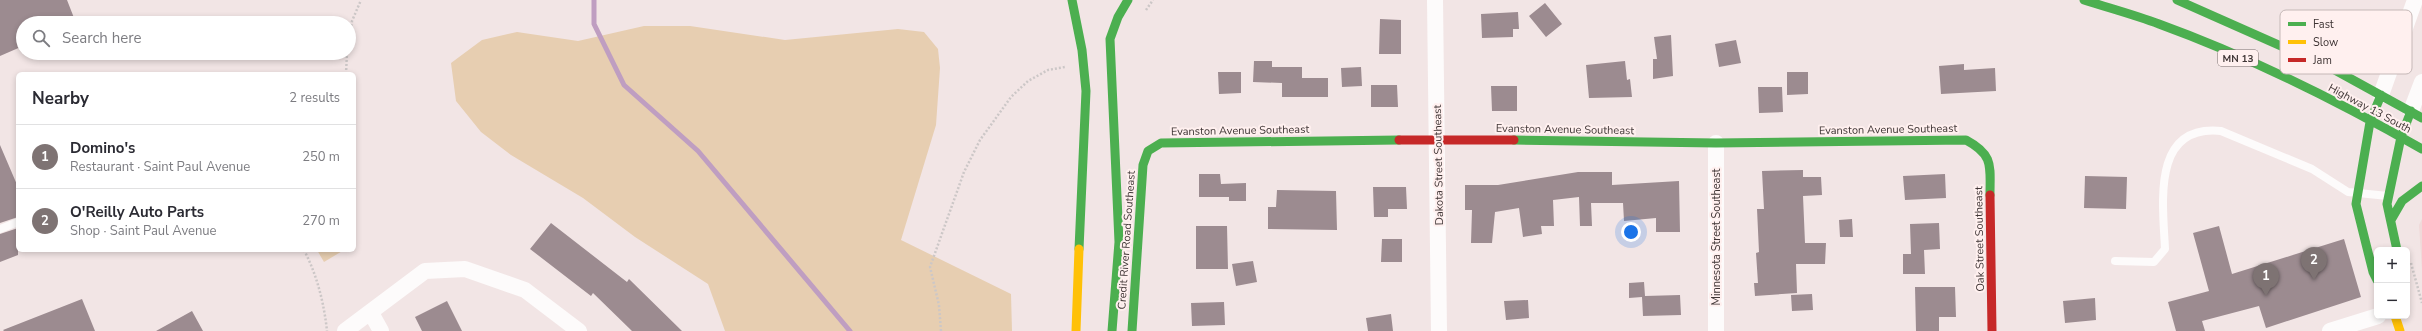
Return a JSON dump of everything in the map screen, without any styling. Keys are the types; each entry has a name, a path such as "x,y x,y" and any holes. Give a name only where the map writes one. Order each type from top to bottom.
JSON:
{"street":[{"path":"1072,0 1084,67 1086,91 1076,331"},
{"path":"1112,331 1119,242 1110,39 1118,17 1128,0"},
{"name":"Dakota Street Southeast","path":"1435,0 1438,139 1439,331"},
{"name":"Highway 13 South","path":"2084,0 2167,27 2321,95 2422,149"},
{"name":"Highway 13 South","path":"2177,0 2280,46"},
{"path":"2411,10 2415,0"},
{"name":"Highway 13 South","path":"2342,74 2416,115"},
{"path":"2374,274 2356,204 2370,122 2388,74"},
{"path":"2396,247 2387,204 2401,137 2416,115 2422,82"},
{"name":"Evanston Avenue Southeast","path":"1148,151 1161,143 1438,139 1716,143 1966,140 1981,148"},
{"name":"Minnesota Street Southeast","path":"1716,143 1716,331"},
{"name":"Oak Street Southeast","path":"1981,148 1990,164 1992,331"},
{"name":"Credit River Road Southeast","path":"1132,331 1143,165 1148,151"},
{"path":"2390,220 2402,201 2422,186"},
{"path":"345,331 425,271 465,268 525,290 579,331"},
{"path":"371,313 381,331"},
{"path":"2330,331 2374,317"},
{"path":"2396,319 2400,331"}],"lane":[{"path":"2114,261 2154,262 2162,255 2165,250 2164,173 2170,156 2181,142 2189,135 2208,130 2221,131 2312,169 2348,192 2389,196"},
{"path":"0,228 16,223"}],"path":[{"path":"354,16 361,0"},
{"path":"346,72 347,60"},
{"path":"942,331 939,304 930,267 964,172 980,140 1011,97 1028,81 1048,70 1067,67 1084,67"},
{"path":"305,252 313,269 325,312 327,331"}],"shaded area":[{"path":"644,26 690,26 785,40 898,29 924,32 938,49 940,68 936,125 901,240 1011,294 1012,331 725,331 708,284 635,237 583,198 511,155 481,132 456,101 451,63 482,40 517,32 578,41"},
{"path":"2422,219 2422,270 2419,225"},
{"path":"318,252 341,252 324,262"}],"building":[{"path":"0,0 67,0 73,16 16,16 16,49 0,56"},
{"path":"1545,3 1562,24 1546,37 1529,16"},
{"path":"1518,12 1519,29 1513,29 1513,37 1482,38 1481,14"},
{"path":"1380,19 1401,20 1401,54 1379,54"},
{"path":"1671,35 1673,76 1653,79 1653,59 1657,59 1654,37"},
{"path":"1736,40 1741,63 1719,67 1715,44"},
{"path":"1254,61 1272,61 1272,67 1302,67 1302,78 1328,78 1328,97 1282,97 1282,83 1253,82"},
{"path":"1625,61 1627,80 1630,79 1632,97 1589,98 1586,65"},
{"path":"1964,64 1964,70 1995,68 1996,91 1941,94 1939,66"},
{"path":"1361,67 1362,86 1342,87 1341,68"},
{"path":"1218,72 1241,72 1241,93 1219,94"},
{"path":"1787,72 1808,72 1808,94 1787,95"},
{"path":"1371,85 1397,85 1398,107 1371,107"},
{"path":"1491,86 1517,86 1517,111 1492,111"},
{"path":"1758,87 1782,87 1783,112 1759,113"},
{"path":"0,145 16,182 16,218 0,223"},
{"path":"1803,170 1803,177 1821,177 1822,195 1803,196 1805,243 1826,243 1825,264 1796,264 1797,293 1755,296 1754,283 1758,283 1756,253 1759,252 1757,209 1764,209 1762,171"},
{"path":"1578,172 1612,172 1612,185 1679,181 1680,232 1656,232 1656,218 1624,221 1623,203 1591,203 1592,226 1580,226 1579,197 1553,200 1554,226 1541,226 1542,234 1523,237 1519,208 1495,212 1492,243 1471,243 1472,210 1465,210 1465,185 1498,185"},
{"path":"1199,174 1220,174 1221,184 1246,183 1246,201 1229,201 1229,197 1199,197"},
{"path":"1945,174 1946,198 1905,200 1903,176"},
{"path":"2085,176 2127,177 2126,209 2084,208"},
{"path":"1373,187 1406,187 1407,209 1388,209 1388,217 1374,217"},
{"path":"1277,190 1336,191 1337,230 1268,229 1268,207 1276,207"},
{"path":"1852,219 1853,237 1840,237 1839,220"},
{"path":"551,223 627,282 629,279 682,331 632,331 593,293 591,296 530,249"},
{"path":"1939,223 1940,249 1924,250 1925,274 1903,274 1903,254 1911,254 1910,224"},
{"path":"1196,226 1227,226 1228,269 1196,269"},
{"path":"2219,226 2232,274 2344,239 2361,297 2266,328 2259,306 2202,321 2205,331 2176,331 2168,302 2209,291 2193,233"},
{"path":"16,229 16,252 18,252 18,255 0,262 0,234"},
{"path":"1382,239 1402,239 1402,262 1381,262"},
{"path":"1253,261 1257,282 1236,286 1232,264"},
{"path":"1644,282 1645,296 1680,295 1681,315 1643,316 1642,297 1629,298 1629,283"},
{"path":"1915,287 1955,287 1956,317 1939,317 1939,331 1916,331"},
{"path":"1812,294 1813,310 1792,311 1791,295"},
{"path":"2095,298 2096,320 2065,323 2063,301"},
{"path":"82,299 95,331 3,330"},
{"path":"1528,300 1529,318 1506,320 1504,301"},
{"path":"447,301 462,331 422,331 415,317"},
{"path":"1224,302 1225,325 1192,326 1191,303"},
{"path":"192,311 203,331 156,331"},
{"path":"1391,314 1393,331 1368,331 1366,318"}],"waterway":[{"path":"594,0 594,24 624,85 698,151 850,331"}],"traffic: fast":[{"path":"1072,0 1082,50 1086,91 1079,249"},
{"path":"1112,331 1119,242 1110,39 1118,17 1128,0"},
{"path":"2084,0 2159,24 2260,65 2326,97 2422,149"},
{"path":"2177,0 2280,46"},
{"path":"2342,74 2422,118"},
{"path":"2374,274 2356,204 2370,122 2381,95"},
{"path":"2396,247 2387,204 2401,137 2411,111"},
{"path":"1132,331 1143,165 1148,151 1161,143 1399,140"},
{"path":"1514,140 1716,143 1966,140 1975,145 1986,156 1990,169 1990,195"},
{"path":"2391,220 2402,201 2422,186"}],"traffic: slow":[{"path":"1076,331 1079,249"},
{"path":"2396,319 2400,331"}],"traffic: jam":[{"path":"1399,140 1514,140"},
{"path":"1990,195 1992,331"}],"place":[{"name":"O'Reilly Auto Parts","path":"2314,280"},
{"name":"Domino's","path":"2266,296"}]}
